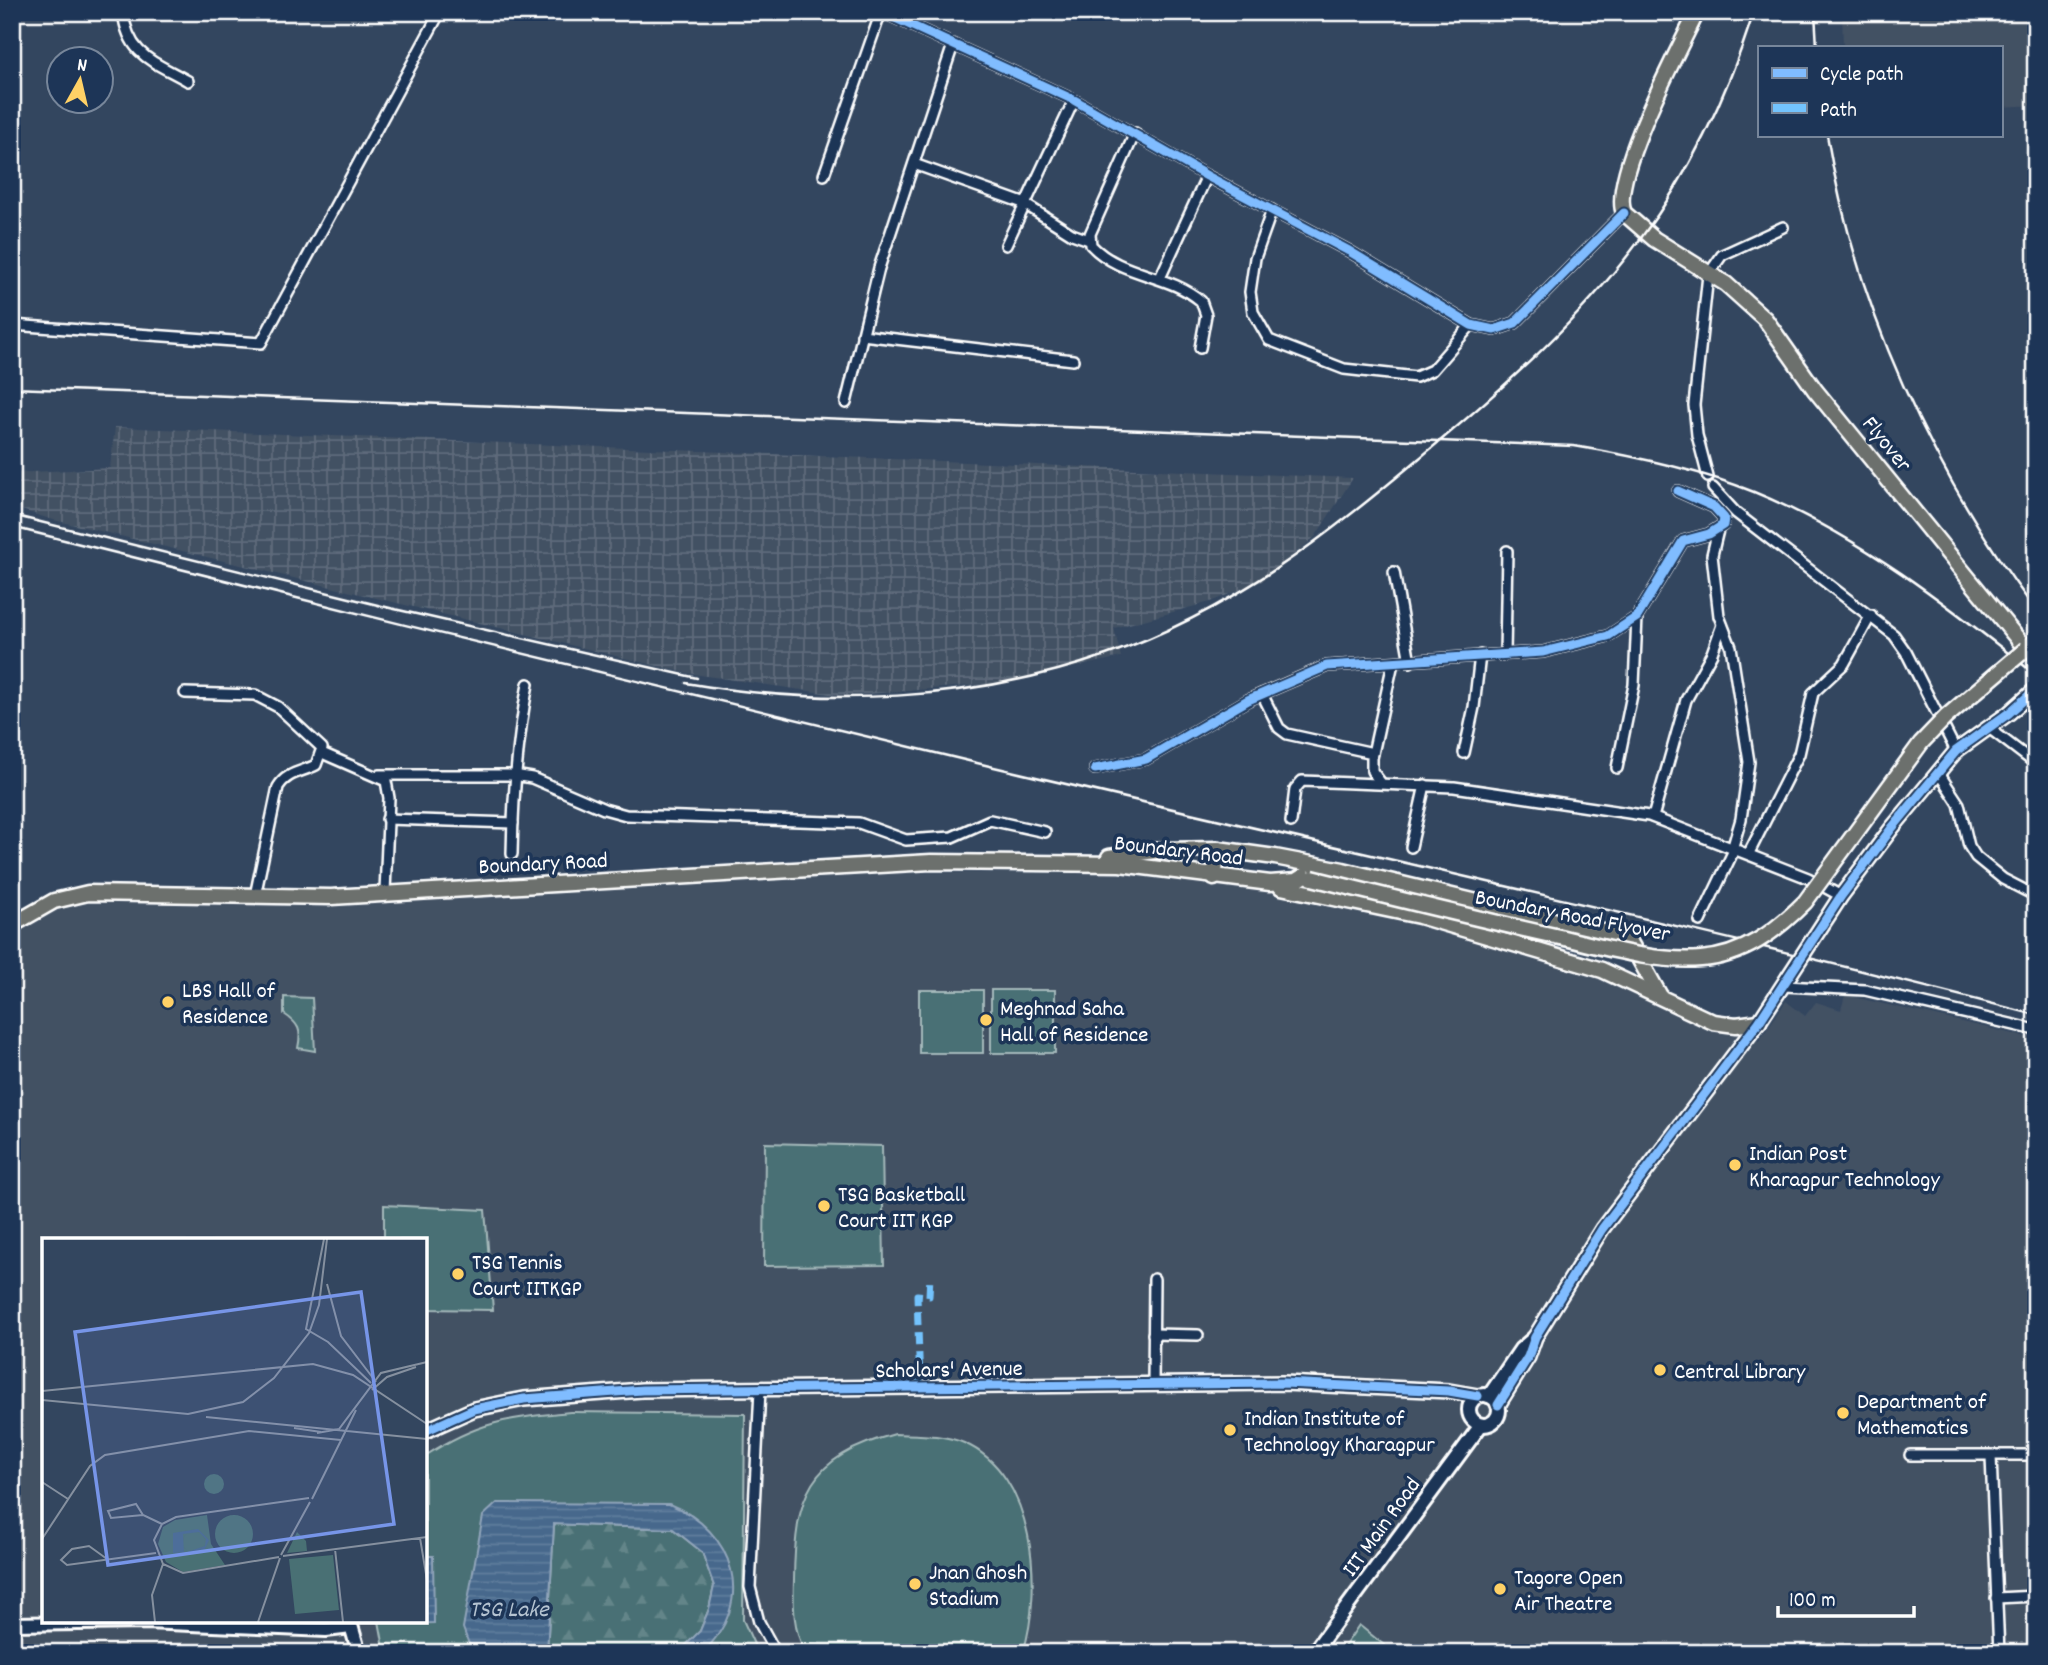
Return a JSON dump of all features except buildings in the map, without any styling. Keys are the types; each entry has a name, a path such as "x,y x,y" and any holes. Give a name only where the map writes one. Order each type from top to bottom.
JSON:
{"main road":[{"path":"1624,213 1621,194 1627,166 1697,12"},
{"name":"Flyover","path":"1624,213 1654,239 1737,293 1765,319 1815,390 2031,645"},
{"name":"Boundary Road Flyover","path":"1270,883 1308,877 1630,952 1701,959 1731,953 1758,942 1783,924 1805,902 1921,743 1946,717 2031,645"},
{"path":"1214,878 1218,849"},
{"name":"Boundary Road","path":"16,918 54,901 88,893 331,897 385,892 578,884 880,863 1083,861 1163,850 1218,849 1288,859 1616,935 1631,944 1660,996"},
{"path":"1288,859 1308,877"},
{"name":"Boundary Road","path":"1083,861 1270,883"},
{"path":"1270,883 1287,889 1419,916 1602,970 1713,1022 1736,1025 1759,1021"}],"street":[{"path":"123,12 126,34 136,49 188,81"},
{"path":"12,325 261,343 440,12"},
{"path":"824,176 882,12 1074,100 1207,176 1349,251 1471,326 1494,330 1515,323 1624,213"},
{"path":"846,403 879,268 953,45"},
{"path":"1006,244 1023,203 1074,100"},
{"path":"1089,240 1135,133"},
{"path":"914,164 1023,203 1072,234 1089,240 1096,251 1122,267 1160,278 1194,295 1205,308 1200,348"},
{"path":"1160,278 1207,176"},
{"path":"1272,210 1255,258 1250,292 1253,312 1269,340 1344,369 1416,377 1432,370 1471,326"},
{"path":"1707,477 1697,435 1694,405 1708,275 1723,255 1783,226"},
{"path":"862,335 1073,360"},
{"path":"1713,488 1736,513 1894,635 1906,652 1956,751"},
{"path":"1678,491 1720,512 1724,522 1718,530 1712,560 1721,625 1731,647 1749,762 1734,847 1700,921"},
{"path":"1095,768 1146,759 1262,694 1334,665 1543,652 1608,636 1637,617 1678,546 1691,537 1718,530"},
{"path":"1505,653 1507,551"},
{"path":"1394,572 1410,662"},
{"path":"1749,853 1796,762 1805,739 1813,693 1844,664 1871,615"},
{"path":"1617,768 1634,685 1637,617"},
{"path":"1653,817 1686,700 1712,653 1721,625"},
{"path":"1464,753 1474,707 1480,655"},
{"path":"1381,783 1372,771 1373,754 1393,663"},
{"path":"512,854 514,775 520,716 528,684"},
{"path":"1489,1399 1499,1414 1494,1421 1481,1425 1473,1420 1469,1412 1471,1402 1489,1399 1521,1349 1535,1337 1602,1229 1759,1021 1842,896 1956,751 1989,728 2036,688"},
{"path":"185,692 256,695 278,707 318,741 322,753 316,765 294,772 283,779 278,787 255,896"},
{"path":"1262,694 1279,728 1287,734 1373,754"},
{"path":"1989,728 2036,764"},
{"path":"322,753 379,775 514,775 532,778 604,809 626,815 859,823 906,840 952,837 990,820 1045,832"},
{"path":"1938,772 1959,804 1969,846 1976,857 2003,879 2036,896"},
{"path":"379,775 389,788 385,892"},
{"path":"1291,821 1295,789 1302,781 1425,785 1653,817 1749,853 1842,896"},
{"path":"1411,847 1425,785"},
{"path":"387,819 513,824"},
{"path":"1784,986 1865,990 2036,1030"},
{"path":"1153,1385 1154,1279"},
{"path":"1153,1334 1198,1335"},
{"name":"Scholars' Avenue","path":"427,1430 474,1409 524,1398 642,1390 1284,1383 1449,1391 1489,1399"},
{"path":"761,1390 750,1587 759,1622 776,1653"},
{"name":"IIT Main Road","path":"1313,1653 1481,1425"},
{"path":"1910,1455 2036,1455"},
{"path":"1991,1457 1999,1653"},
{"path":"1996,1598 2036,1596"},
{"path":"12,1624 79,1623"},
{"path":"168,1623 326,1630 350,1624 359,1653"}],"shaded area":[{"path":"1842,12 2036,12 2036,105 2002,107 2002,46 1843,46"},
{"path":"115,427 1353,478 1315,537 1262,581 1210,602 1114,628 1121,657 1004,683 843,696 686,673 50,519 12,507 12,473 110,468"},
{"name":"Indian Institute of Technology Kharagpur","path":"1079,867 1130,869 1364,907 1577,967 1687,1017 1759,1041 1786,1001 1805,1016 1816,1002 1841,1010 1845,995 2036,1039 2036,1653 12,1653 12,934 60,906 91,900 166,903 519,892 889,868 895,872 1072,873"}],"green space":[{"path":"919,990 983,990 983,1053 919,1053"},
{"path":"991,990 1055,990 1055,1053 991,1053"},
{"path":"284,997 312,998 315,1051 298,1048 299,1032 296,1024 284,1014"},
{"name":"TSG Basketball Court IIT KGP","path":"765,1143 882,1146 884,1265 764,1266"},
{"name":"TSG Tennis Court IITKGP","path":"384,1205 485,1210 493,1310 427,1309 427,1238 384,1238"},
{"path":"571,1412 745,1414 743,1620 758,1653 385,1653 379,1623 427,1623 427,1455 478,1428 530,1416"},
{"name":"Jnan Ghosh Stadium","path":"895,1434 939,1436 964,1443 988,1458 1006,1480 1020,1506 1028,1535 1032,1566 1029,1627 1023,1653 806,1653 796,1627 794,1599 795,1550 803,1503 812,1484 825,1468 866,1443"},
{"path":"554,1524 673,1529 702,1552 714,1586 700,1631 678,1653 547,1653"},
{"path":"1359,1625 1394,1653 1340,1653"}],"water":[{"name":"TSG Lake","path":"497,1503 669,1504 692,1516 710,1531 723,1549 731,1570 733,1591 729,1612 719,1633 702,1653 678,1653 700,1631 714,1586 702,1552 673,1529 554,1524 547,1653 476,1653 470,1647 463,1628 483,1516"},
{"path":"427,1556 433,1556 434,1623 405,1624 427,1623"}],"railway":[{"path":"686,683 738,691 844,697 898,696 1003,683 1106,655 1196,617 1237,594 1353,513 1428,451 1541,351 1618,268 1677,186 1707,130 1733,72 1754,12"},
{"path":"1815,12 1817,46"},
{"path":"1827,136 1857,263 1903,385 1931,444 1963,501 2036,611"},
{"path":"12,388 1574,446 1688,470 1754,492 1793,509 1901,573 2036,675"},
{"path":"12,515 390,608 697,678"},
{"path":"12,527 736,705 1640,917 2036,1015"}],"marked path":[{"path":"920,1388 917,1295 929,1296 930,1276"}],"cycle path":[{"path":"882,12 1074,100 1207,176 1349,251 1471,325 1494,330 1515,323 1624,213"},
{"path":"1095,769 1146,759 1248,700 1327,666 1543,652 1608,636 1637,617 1683,541 1709,534 1723,525 1724,518 1714,507 1678,491"},
{"path":"1498,1405 1528,1357 1535,1337 1602,1229 1759,1022 1841,896 1892,828 1956,751 2009,713 2036,689"},
{"path":"427,1430 474,1409 524,1399 642,1390 1284,1383 1449,1391 1478,1396"}],"place":[{"name":"LBS Hall of Residence","path":"168,1002"},
{"name":"Meghnad Saha Hall of Residence","path":"986,1020"},
{"name":"Indian Post Kharagpur Technology","path":"1735,1165"},
{"name":"TSG Basketball Court IIT KGP","path":"824,1206"},
{"name":"TSG Tennis Court IITKGP","path":"458,1274"},
{"name":"Central Library","path":"1660,1370"},
{"name":"Department of Mathematics","path":"1843,1413"},
{"name":"Indian Institute of Technology Kharagpur","path":"1230,1430"},
{"name":"Jnan Ghosh Stadium","path":"915,1584"},
{"name":"Tagore Open Air Theatre","path":"1500,1589"}]}
